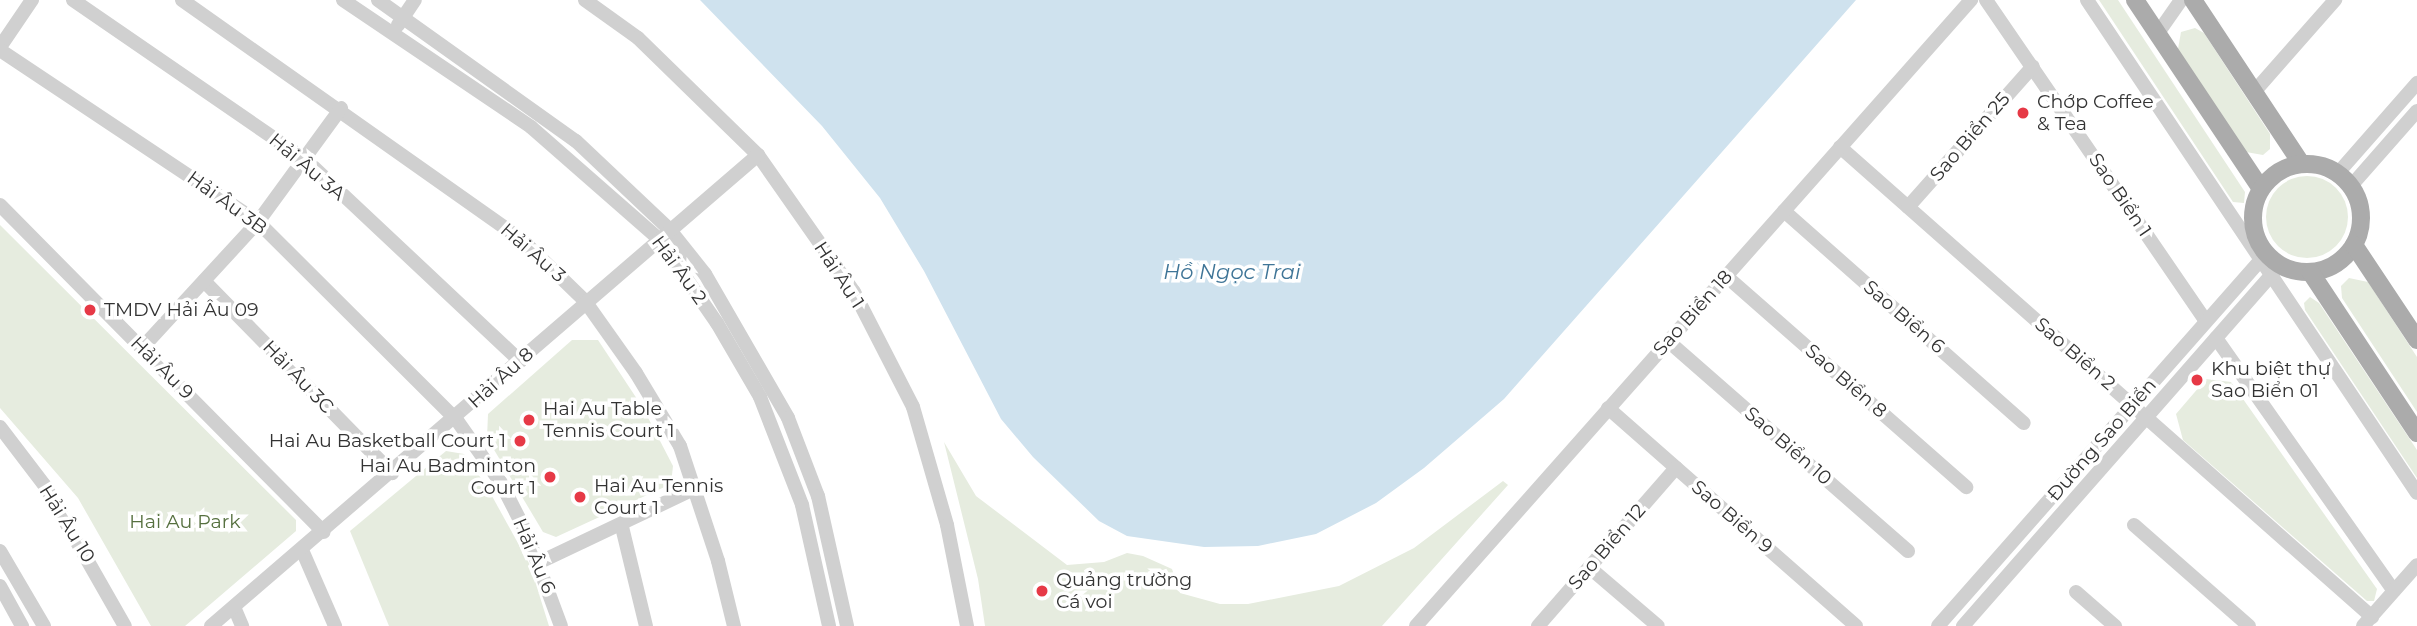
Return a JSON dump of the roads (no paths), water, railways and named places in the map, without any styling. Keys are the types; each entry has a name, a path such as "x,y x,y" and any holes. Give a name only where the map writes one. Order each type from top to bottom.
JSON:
{"main road":[{"path":"2135,0 2261,189"},
{"path":"2193,0 2301,163"},
{"path":"2301,163 2319,164 2344,179 2361,210 2354,244 2336,264 2311,273 2270,264 2256,238 2252,218 2261,189 2282,169 2301,163"},
{"path":"2354,244 2417,340"},
{"path":"2311,273 2417,433"}],"street":[{"path":"0,48 32,0"},
{"name":"Hải Âu 3A","path":"73,0 306,160 520,361"},
{"name":"Hải Âu 3","path":"182,0 341,108 520,238 585,302 643,383 680,446 696,488 734,626"},
{"name":"Hải Âu 2","path":"343,0 530,127 664,234 760,397 802,505 829,626"},
{"name":"Hải Âu 2","path":"378,0 576,141 705,274 788,418 818,496 847,626"},
{"path":"392,34 415,0"},
{"name":"Hải Âu 1","path":"585,0 638,38 758,155 854,292 913,407 947,525 967,626"},
{"name":"Sao Biển 18","path":"1416,626 1971,0"},
{"name":"Sao Biển 1","path":"1986,0 2206,321"},
{"path":"2087,0 2270,264 2417,493"},
{"path":"2158,33 2181,0"},
{"path":"2254,92 2335,0"},
{"name":"Hải Âu 3B","path":"0,48 258,222 456,419"},
{"name":"Sao Biển 25","path":"1908,207 2032,66"},
{"path":"2344,179 2417,83"},
{"path":"142,348 258,222 306,160 341,108"},
{"path":"2344,179 2417,111"},
{"name":"Sao Biển 2","path":"1840,147 2132,405 2367,621"},
{"name":"Hải Âu 8","path":"211,626 456,419 585,302 758,155"},
{"name":"Hải Âu 9","path":"0,205 324,532"},
{"name":"Sao Biển 6","path":"1784,211 2024,423"},
{"name":"Đường Sao Biển","path":"1938,626 2206,321 2270,264"},
{"name":"Đường Sao Biển","path":"1963,626 2216,338 2270,264"},
{"name":"Sao Biển 8","path":"1727,276 1966,487"},
{"name":"Hải Âu 3C","path":"204,281 392,473"},
{"path":"2216,338 2394,591"},
{"name":"Sao Biển 10","path":"1668,341 1908,551"},
{"name":"Sao Biển 9","path":"1608,408 1856,626"},
{"name":"Hải Âu 6","path":"456,419 501,483 540,562 561,626"},
{"name":"Hải Âu 10","path":"0,427 45,486 125,626"},
{"name":"Sao Biển 12","path":"1538,626 1676,468"},
{"path":"540,562 622,527 696,488"},
{"path":"2134,525 2249,626"},
{"path":"622,527 646,626"},
{"path":"302,550 335,626"},
{"path":"0,551 44,626"},
{"path":"2367,621 2417,565"},
{"path":"1590,568 1658,626"},
{"path":"0,586 22,626"},
{"path":"2077,592 2115,626"},
{"path":"233,607 242,626"}],"water":[{"name":"Hồ Ngọc Trai","path":"700,0 1856,0 1504,399 1424,468 1376,503 1316,534 1258,546 1204,547 1127,536 1099,521 1033,457 1001,419 924,271 880,198 822,126"}],"place":[{"name":"Chớp Coffee & Tea","path":"2023,113"},
{"name":"TMDV Hải Âu 09","path":"90,310"},
{"name":"Khu biệt thự Sao Biển 01","path":"2197,380"},
{"name":"Hai Au Table Tennis Court 1","path":"529,420"},
{"name":"Hai Au Basketball Court 1","path":"520,441"},
{"name":"Hai Au Badminton Court 1","path":"550,477"},
{"name":"Hai Au Tennis Court 1","path":"580,497"},
{"name":"Quảng trường Cá voi","path":"1042,591"}],"park label":[{"name":"Hai Au Park","path":"185,522"}]}
